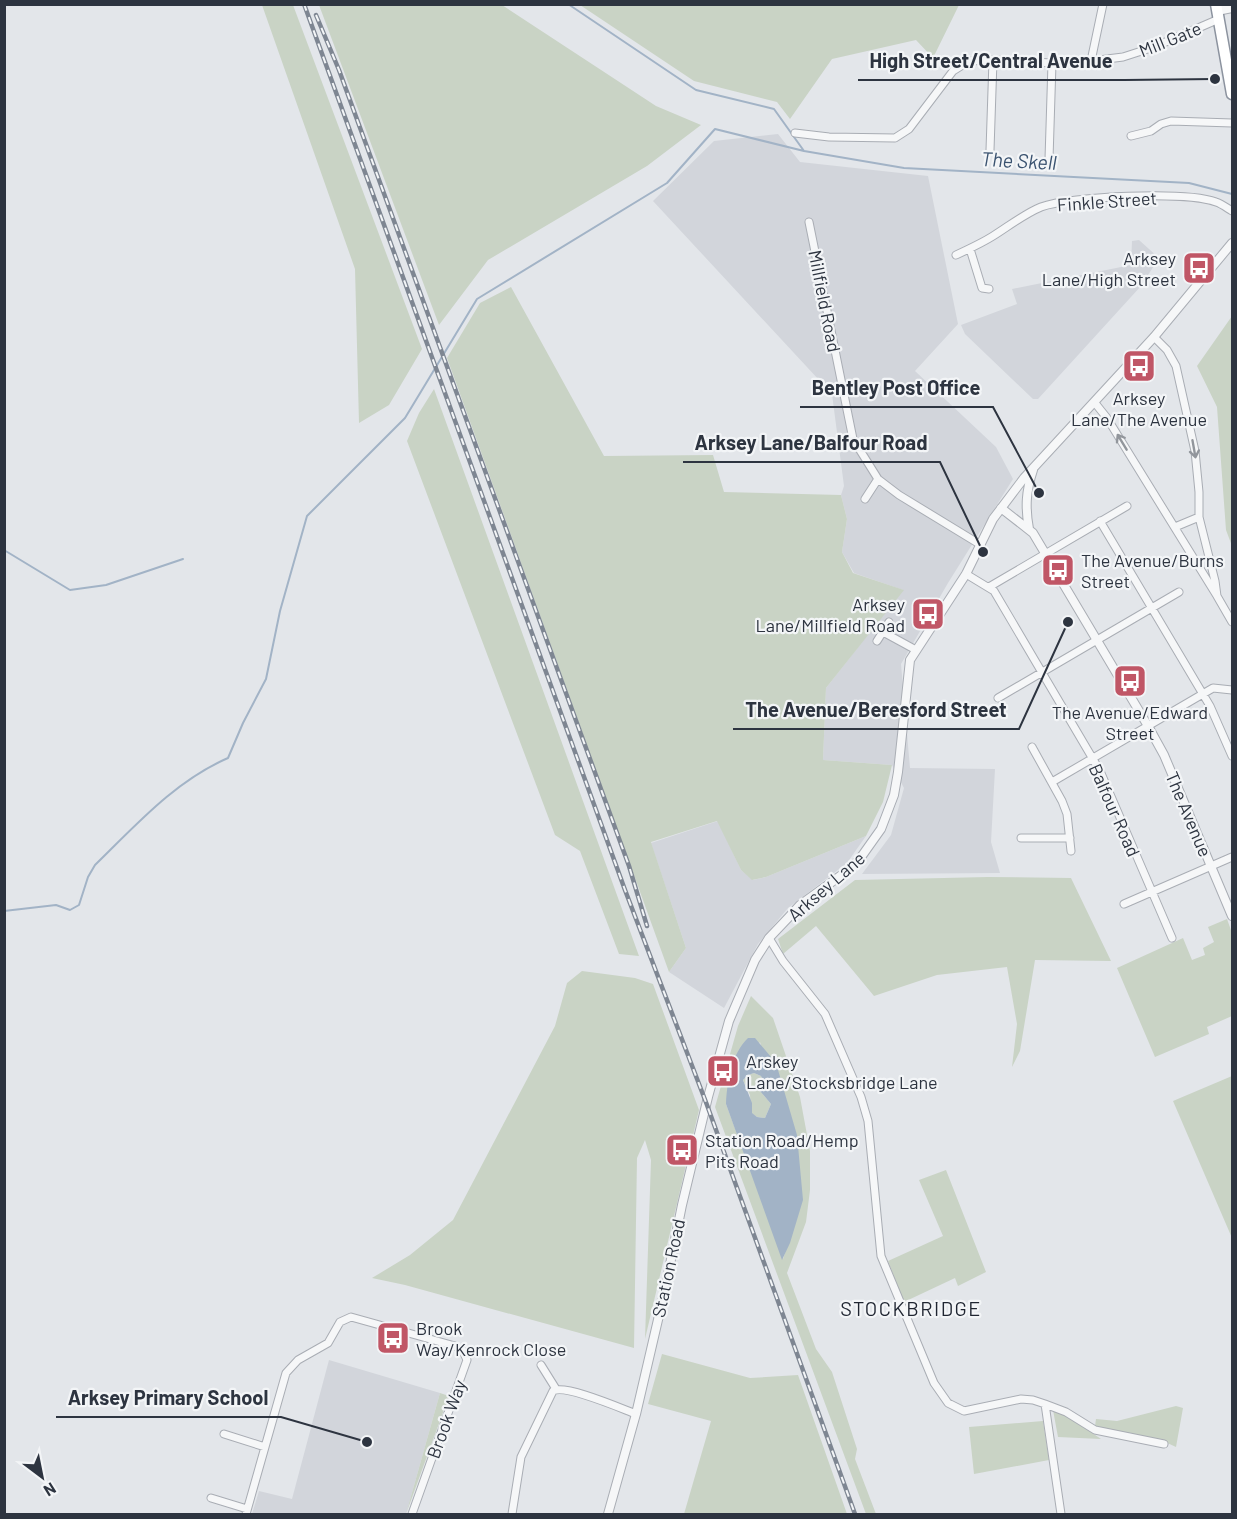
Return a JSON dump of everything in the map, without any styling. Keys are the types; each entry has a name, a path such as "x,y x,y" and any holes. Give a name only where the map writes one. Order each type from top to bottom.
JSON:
{"highway":[{"path":"1217,11 1233,94"}],"street":[{"path":"1091,61 1103,4"},
{"path":"1217,11 1233,8"},
{"name":"Mill Gate","path":"795,133 829,137 895,138 920,118 953,71 969,61 1052,63 1123,57 1154,47 1217,11"},
{"path":"990,150 993,60"},
{"path":"1049,159 1052,63"},
{"path":"1131,136 1151,131 1171,121 1233,123"},
{"name":"Finkle Street","path":"956,255 970,249 1025,215 1043,207 1058,204 1135,196 1202,199 1216,202 1233,211"},
{"name":"Millfield Road","path":"809,222 850,433 878,479 899,495 981,545"},
{"name":"Arksey Lane","path":"729,1021 755,960 769,938 800,905 859,860 881,829 894,795 898,772 910,660 966,574 1000,508 1034,467 1154,337 1233,243"},
{"path":"970,249 983,291"},
{"path":"1154,337 1167,350 1176,366 1195,451 1199,517 1217,596"},
{"path":"1095,403 1107,418 1233,622"},
{"path":"1029,529 1025,506 1034,467"},
{"path":"865,499 878,479"},
{"path":"989,587 1127,506"},
{"name":"The Avenue","path":"1000,508 1029,529 1148,726 1164,755 1233,916"},
{"path":"1175,527 1199,517"},
{"path":"1100,521 1203,694 1233,756"},
{"name":"Balfour Road","path":"966,574 994,591 1092,759 1104,781 1172,938"},
{"path":"998,698 1179,592"},
{"path":"877,641 890,622"},
{"path":"883,632 916,650"},
{"path":"1052,782 1213,688 1233,690"},
{"path":"1032,747 1067,814 1071,851"},
{"path":"1021,838 1070,838"},
{"path":"1124,904 1233,857"},
{"path":"769,938 783,961 825,1014 861,1097 868,1121 881,1256 934,1383 948,1403 964,1411 1021,1399 1034,1400 1066,1412 1095,1430 1164,1444"},
{"name":"Station Road","path":"608,1515 636,1414 682,1205 729,1021"},
{"name":"Brook Way","path":"246,1512 286,1373 298,1360 328,1343 340,1322 351,1317 455,1346 463,1351 467,1360 412,1515"},
{"path":"542,1365 556,1389 588,1396 636,1414"},
{"path":"512,1515 521,1457 550,1395 556,1389"},
{"path":"1045,1404 1061,1515"},
{"path":"224,1434 265,1447"},
{"path":"211,1498 246,1512"}],"shaded area":[{"path":"778,134 800,162 928,176 958,324 915,371 996,447 1013,479 901,664 910,768 995,769 991,842 1000,873 862,874 891,835 904,788 892,765 823,760 826,688 903,590 854,573 842,552 847,519 841,495 844,486 832,394 653,201 714,141"},
{"path":"1139,240 1159,258 1141,286 1038,399 1033,399 965,334 961,325 1017,304 1012,289 1131,265 1132,241"},
{"path":"718,821 741,870 753,880 766,877 866,836 847,863 788,908 758,944 724,1008 669,972 686,948 651,843"},
{"path":"329,1360 440,1393 406,1514 252,1514 259,1491 292,1499"}],"green space":[{"path":"262,5 293,5 422,349 389,405 359,423 355,269"},
{"path":"319,5 502,5 656,106 701,125 647,166 488,260 439,325"},
{"path":"580,5 959,5 933,58 916,40 832,59 790,119 777,102 694,81"},
{"path":"511,287 604,456 713,455 724,492 841,495 847,519 842,552 853,573 904,590 826,688 823,760 892,765 883,802 866,836 766,877 752,880 741,870 717,821 651,842 686,948 669,972 447,358 480,303"},
{"path":"1232,316 1232,546 1226,530 1217,407 1197,366"},
{"path":"434,389 639,956 619,954 580,851 555,835 407,441 419,413"},
{"path":"1071,878 1111,961 1035,960 1020,1051 1012,1067 1017,1024 1007,967 937,975 874,996 816,926 783,954 778,939 855,880"},
{"path":"1227,919 1232,933 1232,1016 1207,1027 1209,1034 1155,1057 1117,968 1183,938 1192,960 1205,955 1203,948 1214,942 1208,927"},
{"path":"582,971 635,978 653,984 699,1110 645,1339 651,1160 645,1140 637,1158 634,1348 372,1278 410,1255 453,1220 555,1026 567,983"},
{"path":"751,996 773,1018 800,1097 810,1151 810,1190 806,1222 787,1273 816,1349 832,1372 857,1449 855,1459 876,1514 866,1514 715,1107 738,1026","holes":["760,1042 802,1200 783,1259 726,1104"]},
{"path":"754,1073 761,1076 765,1086 760,1091 771,1104 765,1118 751,1113 750,1095 743,1080"},
{"path":"1232,1076 1232,1238 1173,1101"},
{"path":"946,1170 986,1272 958,1286 955,1278 904,1302 888,1261 943,1236 919,1180"},
{"path":"662,1354 750,1378 798,1375 847,1514 684,1514 711,1421 648,1404"},
{"path":"440,1393 449,1396 406,1514"},
{"path":"1176,1406 1183,1408 1176,1447 1163,1441 1095,1426 1096,1419 1117,1421"},
{"path":"1053,1410 1070,1418 1101,1439 1058,1437"},
{"path":"1043,1421 1049,1460 974,1474 969,1427"}],"water":[{"path":"748,1038 755,1038 776,1063 797,1135 803,1200 790,1243 782,1260 726,1104 731,1068","holes":["754,1073 761,1076 765,1085 760,1091 771,1104 765,1118 757,1117 752,1113 752,1103 743,1080"]}],"waterway":[{"path":"568,4 696,90 774,109 804,151"},
{"name":"The Skell","path":"4,911 56,905 70,910 79,905 88,877 95,865 173,791 228,758 266,679 280,611 307,516 405,418 477,299 667,183 715,129 804,151 904,168 1189,183 1232,194"},
{"path":"4,550 70,590 106,585 183,559"}],"railway":[{"path":"304,4 625,890 707,1105 855,1514"},
{"path":"316,15 339,70 629,866 647,926"}],"place":[{"name":"High Street/Central Avenue","path":"1215,79"},
{"name":"Arksey Lane/High Street","path":"1199,268"},
{"name":"Arksey Lane/The Avenue","path":"1139,366"},
{"name":"Bentley Post Office","path":"1039,493"},
{"name":"Arksey Lane/Balfour Road","path":"983,552"},
{"name":"The Avenue/Burns Street","path":"1058,570"},
{"name":"Arksey Lane/Millfield Road","path":"928,614"},
{"name":"The Avenue/Beresford Street","path":"1068,622"},
{"name":"The Avenue/Edward Street","path":"1130,681"},
{"name":"Arskey Lane/Stocksbridge Lane","path":"723,1071"},
{"name":"Station Road/Hemp Pits Road","path":"682,1150"},
{"name":"Brook Way/Kenrock Close","path":"393,1338"},
{"name":"Arksey Primary School","path":"367,1442"}],"district":[{"name":"STOCKBRIDGE","path":"911,1308"}]}
